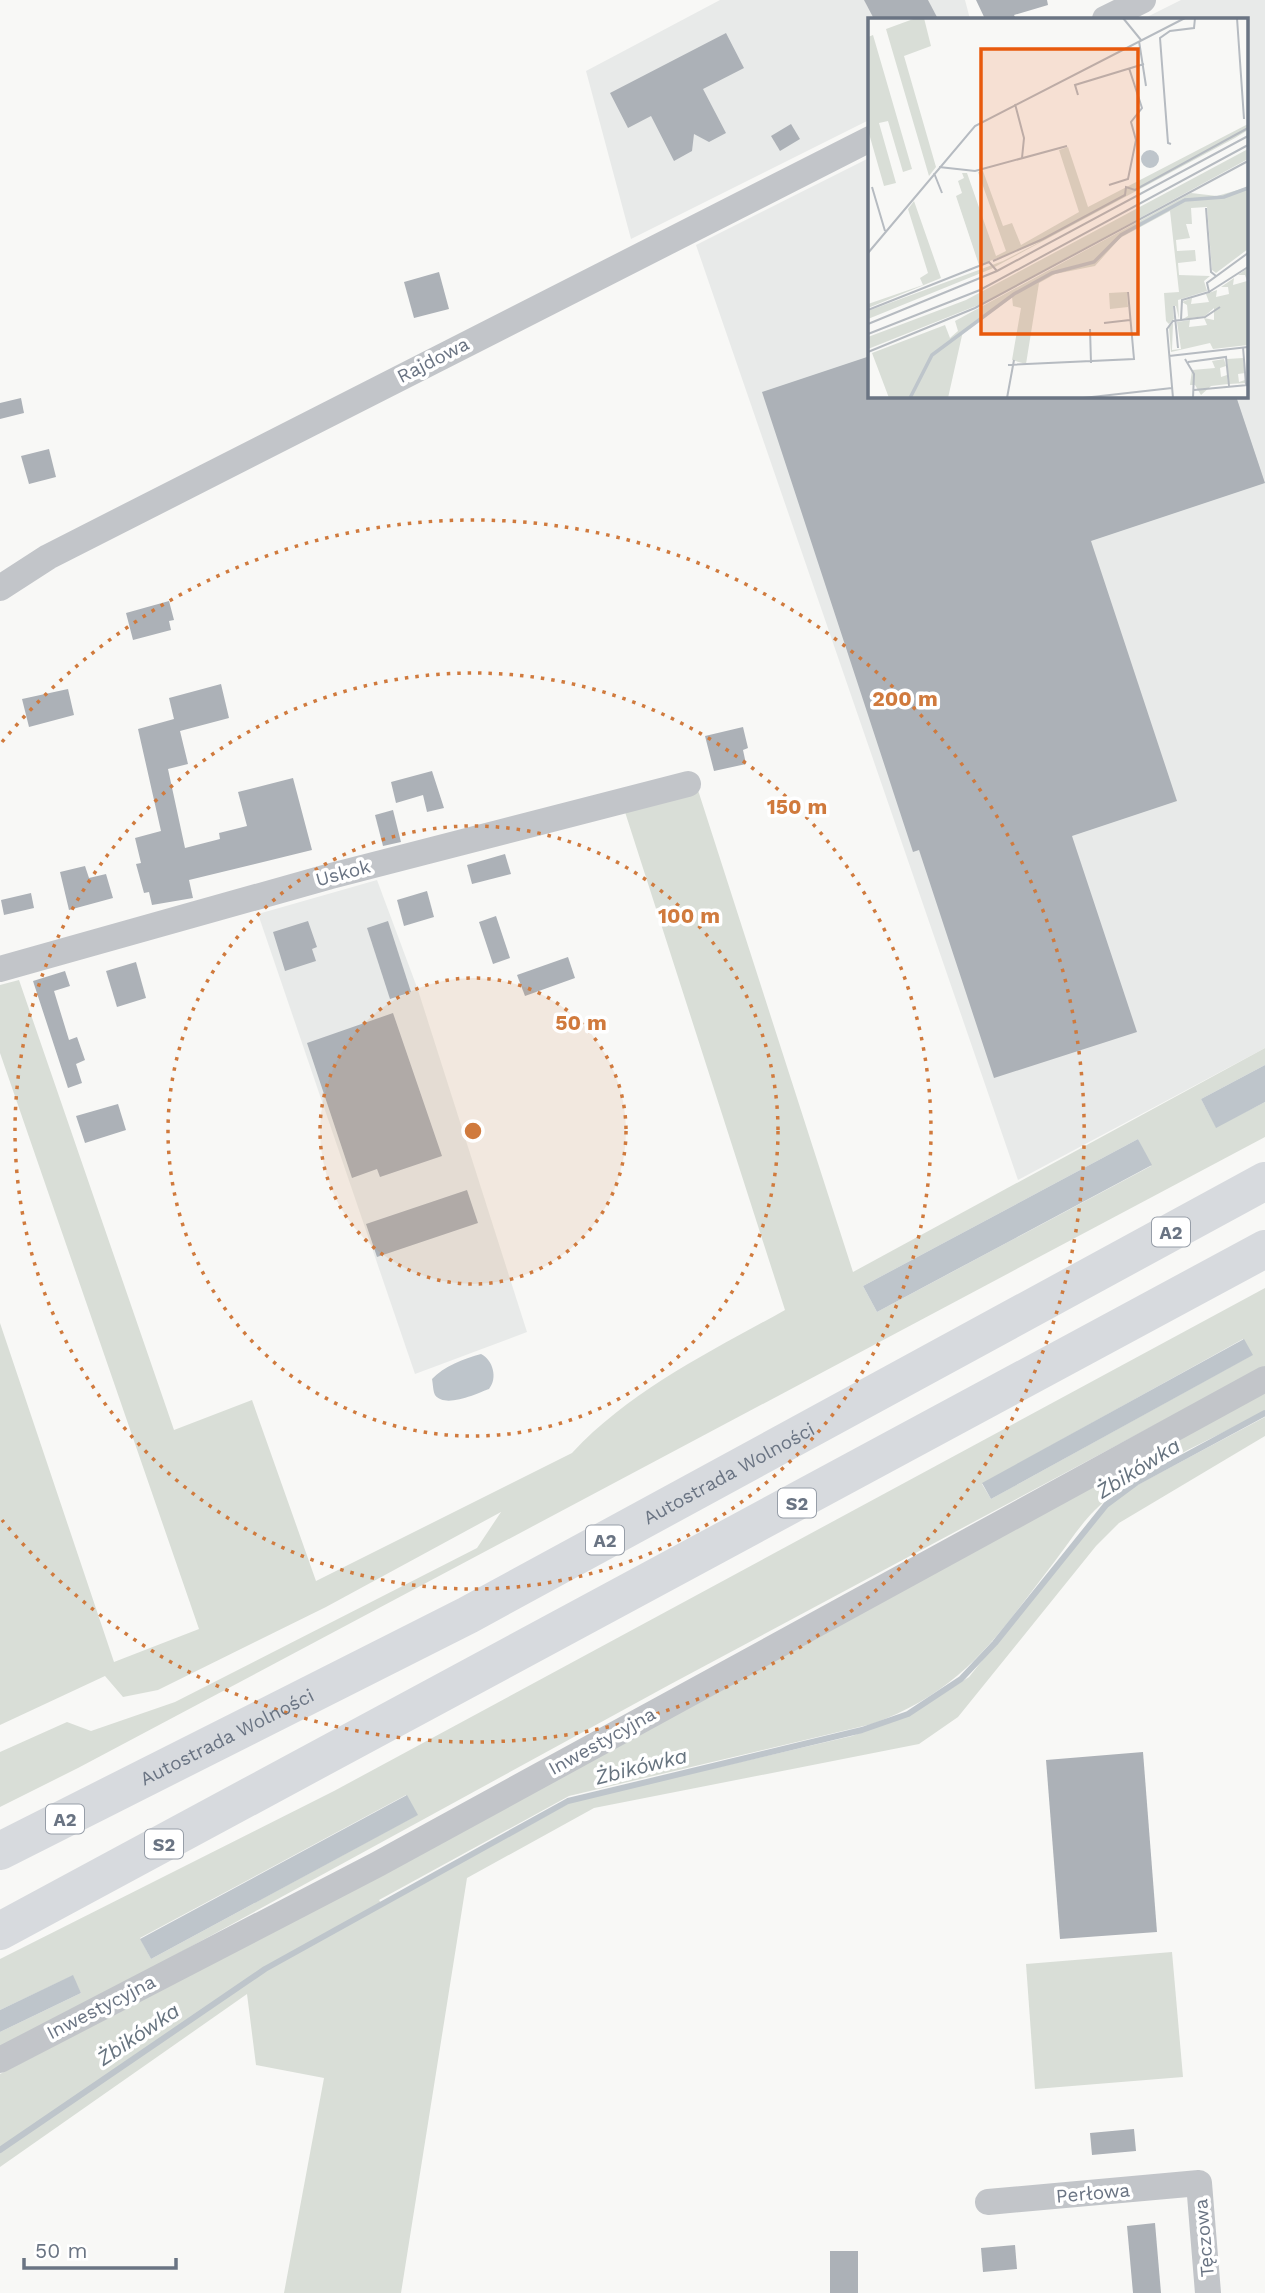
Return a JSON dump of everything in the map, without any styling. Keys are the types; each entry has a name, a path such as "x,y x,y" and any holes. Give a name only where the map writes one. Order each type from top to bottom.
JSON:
{"highway":[{"name":"Autostrada Wolności","path":"0,1851 468,1615 1265,1181"},
{"name":"S2","path":"0,1931 328,1757 1265,1249"}],"street":[{"path":"1107,18 1143,0"},
{"name":"Rajdowa","path":"0,587 48,556 868,140"},
{"name":"Uskok","path":"0,969 331,876 688,784"},
{"name":"Inwestycyjna","path":"0,2060 378,1864 1265,1379"},
{"name":"Perłowa","path":"988,2202 1199,2183"},
{"name":"Tęczowa","path":"1199,2183 1208,2293"}],"shaded area":[{"path":"720,0 965,0 970,18 868,18 868,120 631,239 586,71"},
{"path":"1181,0 1265,0 1265,1048 1018,1180 696,245 868,159 868,397 1248,397 1248,18 1145,18"},
{"path":"697,787 853,1272 1265,1048 1265,1065 1201,1099 1216,1127 1265,1102 1265,1137 0,1807 0,1752 67,1722 91,1731 175,1702 477,1548 501,1512 326,1607 158,1690 123,1697 105,1676 0,1725 0,1323 114,1662 199,1629 0,1053 0,985 19,980 174,1430 252,1400 316,1581 572,1453 595,1430 646,1391 700,1357 785,1310 625,812","holes":["1138,1139 1151,1166 877,1312 863,1286"]},
{"path":"377,880 418,990 527,1332 415,1374 258,914"},
{"path":"1265,1065 1265,1102 1216,1128 1201,1099"},
{"path":"1138,1139 1152,1165 877,1312 863,1286"},
{"path":"1265,1288 1265,1366 669,1685 0,2051 0,2032 81,1993 72,1976 0,2010 0,1959 334,1791","holes":["1243,1339 1252,1355 991,1499 982,1484","406,1795 417,1815 151,1959 140,1938"]},
{"path":"1244,1339 1253,1355 991,1499 982,1483"},
{"path":"481,1354 489,1360 493,1370 492,1385 489,1389 446,1401 435,1395 432,1379 455,1364"},
{"path":"1265,1389 1265,1411 1152,1469 1095,1510 996,1637 977,1658 932,1695 872,1724 569,1796 379,1900 383,1906 573,1801 852,1736 911,1714 969,1677 1104,1509 1126,1491 1265,1417 1265,1436 1119,1523 1096,1546 958,1717 919,1744 594,1808 467,1878 401,2293 284,2293 324,2078 256,2065 247,1994 0,2167 0,2074 301,1917"},
{"path":"407,1795 418,1815 151,1959 140,1939"},
{"path":"1172,1952 1183,2077 1035,2089 1026,1964"},
{"path":"73,1975 81,1993 0,2032 0,2010"}],"building":[{"path":"864,0 928,0 937,18 873,18"},
{"path":"976,0 1047,0 1048,5 1014,15 1016,18 985,18"},
{"path":"726,33 744,68 703,89 726,133 709,142 694,134 692,151 674,161 651,116 628,128 610,93"},
{"path":"791,124 800,139 780,151 771,136"},
{"path":"439,272 449,309 414,318 404,282"},
{"path":"868,357 868,397 1236,397 1265,483 1091,541 1177,801 1072,836 1137,1032 994,1078 919,850 913,852 762,392"},
{"path":"21,398 24,413 0,419 0,403"},
{"path":"49,449 56,477 29,484 21,456"},
{"path":"169,601 174,620 169,621 171,630 133,640 126,613"},
{"path":"221,684 229,718 180,731 188,764 168,769 185,848 220,839 219,833 247,826 238,792 293,778 312,850 189,880 193,898 152,905 149,892 144,893 136,864 141,863 135,838 161,831 138,729 174,719 169,698"},
{"path":"68,689 74,715 29,727 22,699"},
{"path":"743,727 748,748 743,750 746,764 714,771 705,736"},
{"path":"432,771 444,808 427,812 423,795 396,803 391,782"},
{"path":"393,810 401,842 383,846 375,815"},
{"path":"505,854 511,874 472,884 467,865"},
{"path":"85,866 89,878 106,874 113,898 69,910 60,872"},
{"path":"427,891 434,917 404,926 397,900"},
{"path":"31,893 34,908 4,915 1,900"},
{"path":"496,916 510,958 493,964 479,922"},
{"path":"308,921 317,947 312,949 316,961 285,971 273,932"},
{"path":"388,921 411,992 390,999 367,928"},
{"path":"568,957 575,978 525,996 517,975"},
{"path":"136,962 146,998 117,1007 106,971"},
{"path":"65,971 70,986 54,991 69,1040 77,1037 85,1060 76,1064 82,1083 68,1088 33,981"},
{"path":"393,1013 442,1156 380,1177 377,1169 352,1178 307,1043"},
{"path":"118,1104 126,1130 85,1143 76,1116"},
{"path":"467,1190 478,1223 377,1257 366,1224"},
{"path":"1143,1752 1157,1932 1060,1939 1046,1760"},
{"path":"1134,2129 1136,2151 1092,2155 1090,2133"},
{"path":"1155,2223 1161,2293 1133,2293 1127,2226"},
{"path":"1015,2245 1017,2269 983,2272 981,2248"},
{"path":"830,2251 858,2251 858,2293 830,2293"}],"waterway":[{"name":"Żbikówka","path":"0,2150 265,1969 568,1801 862,1730 908,1714 961,1679 995,1643 1106,1505 1137,1482 1265,1413"}]}
